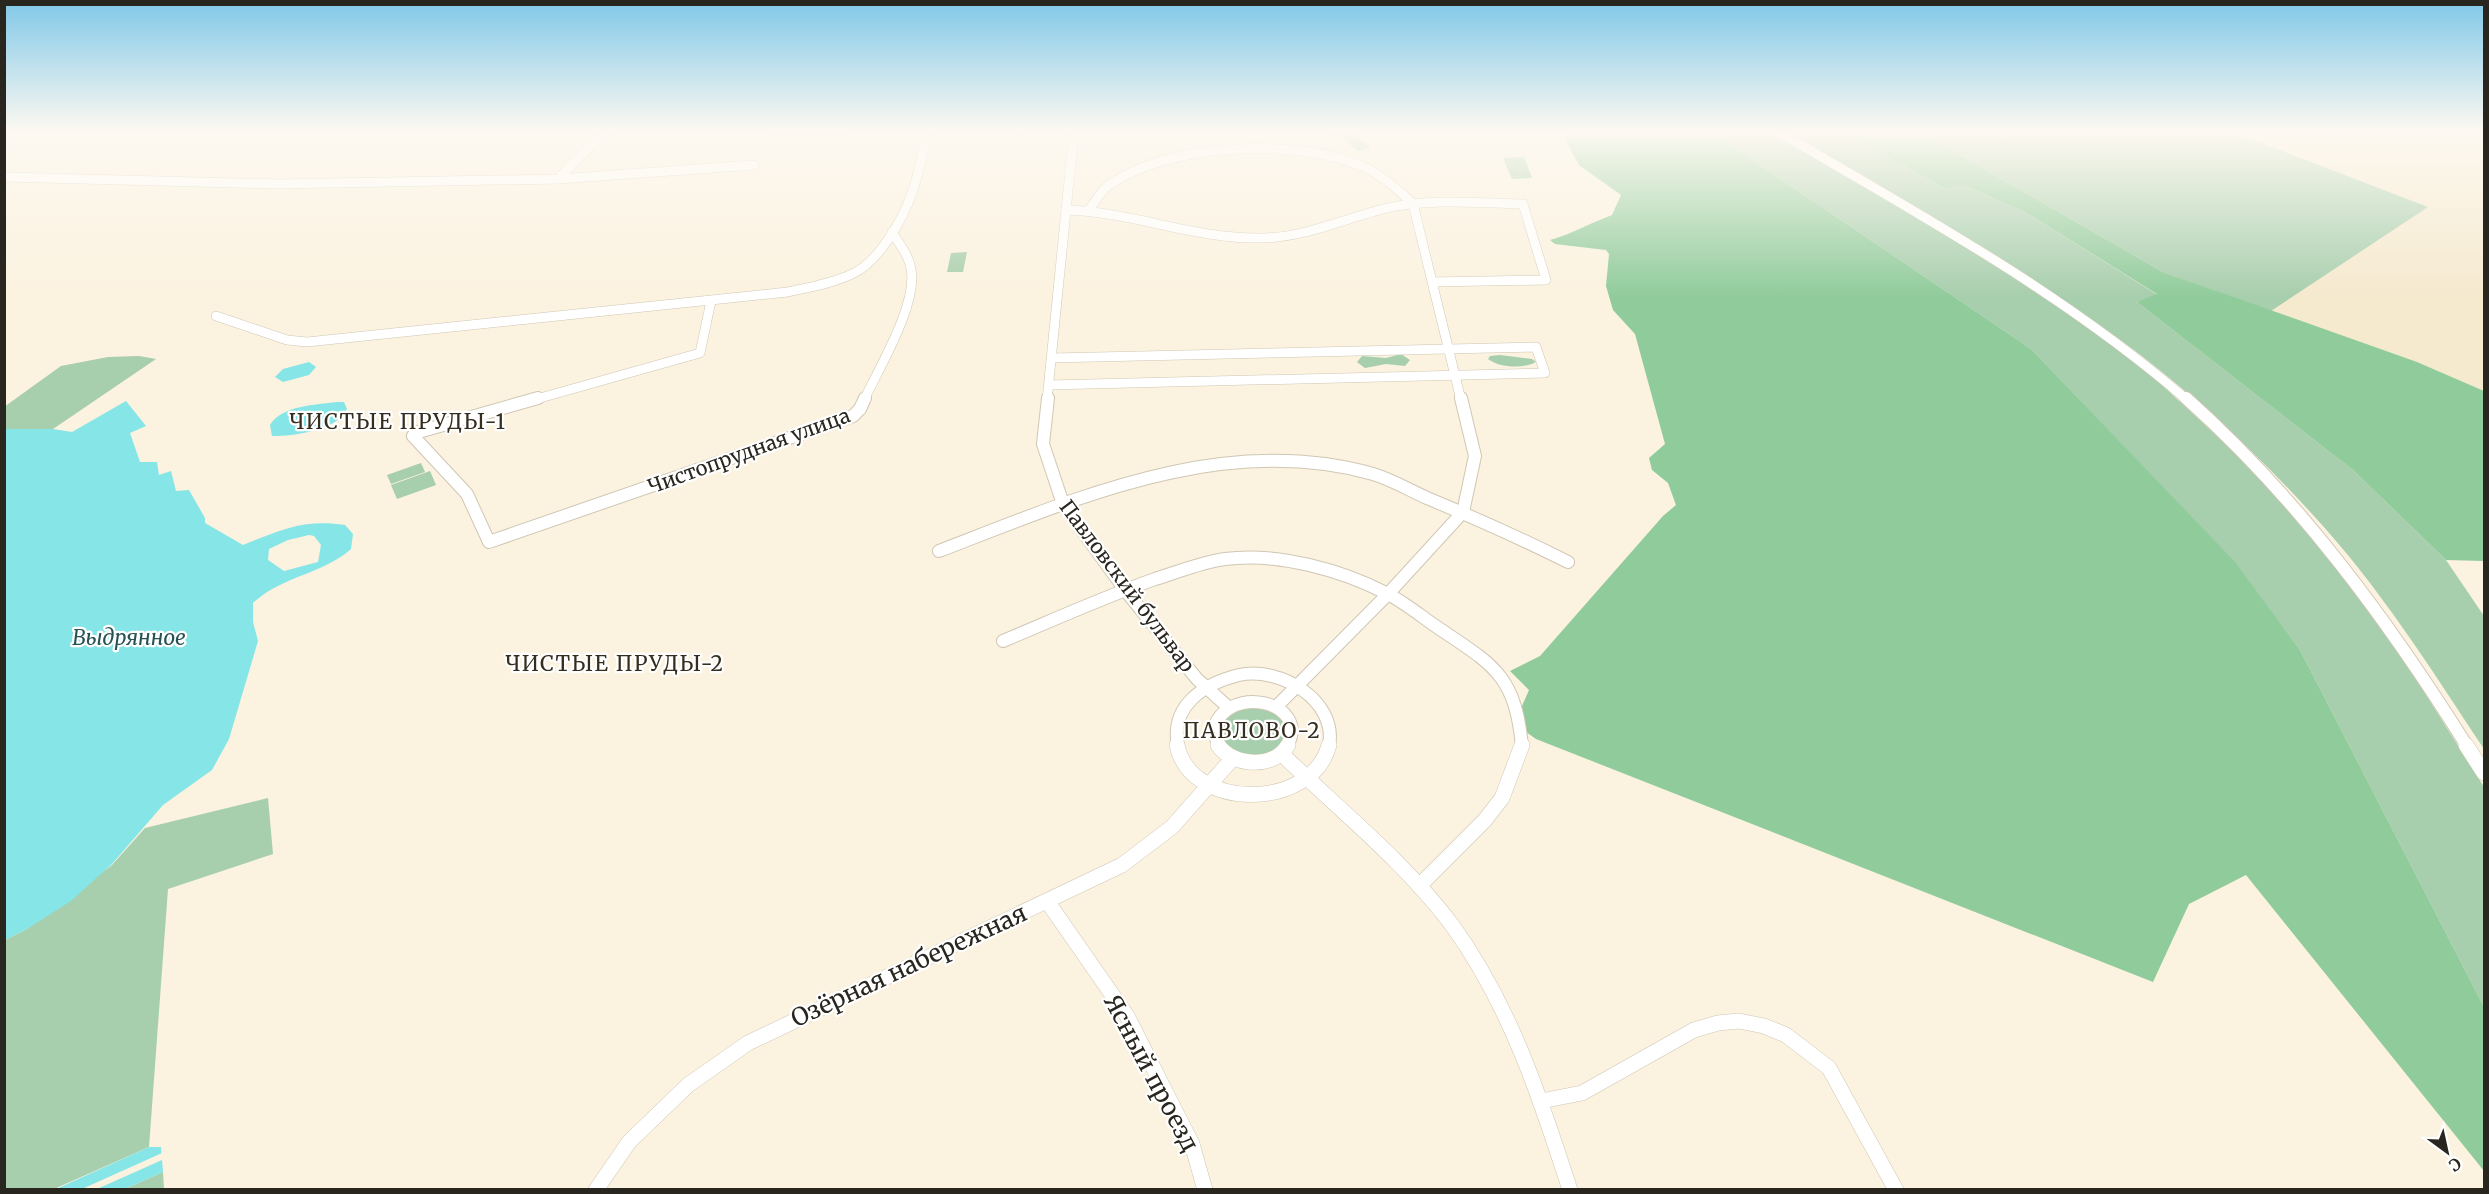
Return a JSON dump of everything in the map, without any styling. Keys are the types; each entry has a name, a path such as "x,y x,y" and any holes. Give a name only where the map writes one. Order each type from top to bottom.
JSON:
{"street":[{"path":"216,316 287,340 307,342 788,292 836,281 872,262 892,232 914,187"},
{"name":"Павловский бульвар","path":"1068,187 1043,444 1063,504 1125,590 1204,687 1228,707"},
{"path":"1089,210 1099,191 1106,187"},
{"path":"1277,706 1388,594 1463,512 1475,456 1413,204 1396,187"},
{"path":"1872,187 2027,281 2115,341 2175,391 2238,449 2294,506 2340,560 2402,643 2484,773"},
{"path":"1066,210 1089,210 1216,237 1264,238 1308,232 1413,204 1523,204 1546,280 1433,282"},
{"name":"Чистопрудная улица","path":"711,301 700,353 415,433 413,436 467,494 489,542 853,416 860,409 903,315 910,290 912,273 909,261 892,232"},
{"path":"1049,385 1545,373 1536,347 1052,358"},
{"path":"939,551 1063,504 1142,478 1229,461 1278,460 1322,463 1369,473 1463,512 1568,562"},
{"path":"1003,641 1125,590 1185,569 1225,559 1264,558 1315,564 1388,594 1478,655 1500,675 1512,694 1519,717 1522,748 1502,798 1485,820 1419,886"},
{"path":"1259,675 1279,678 1298,686 1316,699 1328,718 1331,740 1324,761 1308,779 1286,791 1260,796 1233,795 1209,786 1191,773 1179,756 1174,737 1177,718 1187,701 1204,687 1230,677 1259,675"},
{"path":"1252,700 1277,706 1287,713 1293,723 1294,734 1290,745 1282,754 1258,763 1233,758 1221,750 1215,739 1214,727 1218,716 1228,707 1252,700"},
{"path":"1282,754 1419,886 1470,951 1506,1014 1541,1101 1570,1190"},
{"name":"Озёрная набережная","path":"596,1190 630,1142 688,1085 748,1043 1122,865 1172,827 1233,758"},
{"name":"Ясный проезд","path":"1047,901 1126,1016 1192,1144 1205,1190"},
{"path":"1541,1101 1582,1093 1694,1030 1718,1023 1739,1021 1764,1026 1786,1035 1829,1068 1896,1190"}],"shaded area":[{"path":"2257,187 2484,187 2484,391 2417,362 2271,311 2305,287"}],"green space":[{"path":"1609,187 1792,187 2031,349 2235,562 2300,650 2484,1007 2484,1171 2246,875 2189,904 2153,982 1536,739 1522,729 1522,706 1529,690 1510,671 1540,656 1663,516 1676,505 1668,483 1652,470 1649,458 1665,444 1635,334 1613,310 1606,286 1609,254 1606,250 1555,244 1550,240 1612,215 1621,195"},
{"path":"1792,187 1866,187 1951,236 2110,342 2162,385 2234,452 2341,567 2399,652 2484,787 2484,1007 2300,650 2234,562 2031,349"},
{"path":"1879,187 1942,187 1946,189 1967,187 2025,212 2158,295 2137,302 2353,470 2446,560 2484,616 2484,749 2360,570 2313,515 2268,468 2196,400 2119,339 2079,310 1954,230"},
{"path":"1967,187 2015,187 2163,272 2417,362 2484,391 2484,561 2446,560 2353,470 2137,302 2157,294 2025,212"},
{"path":"2015,187 2375,187 2428,207 2271,311 2163,272"},
{"path":"967,252 963,272 947,272 951,253"},
{"path":"1401,354 1410,360 1405,366 1386,364 1365,368 1357,362 1362,356 1386,358"},
{"path":"139,356 156,359 53,429 5,429 4,407 61,366 108,357"},
{"path":"1490,356 1532,359 1536,362 1525,366 1512,366 1488,359"},
{"path":"421,463 425,472 391,484 387,475"},
{"path":"430,471 436,485 397,499 391,485"},
{"path":"1245,706 1267,709 1280,716 1285,732 1276,750 1265,755 1252,756 1228,747 1221,738 1219,728 1225,717"},
{"path":"268,798 273,854 168,889 149,1147 54,1189 5,1190 5,940 27,929 112,865 145,828"},
{"path":"163,1172 164,1189 125,1189"}],"water":[{"path":"309,362 316,367 309,375 283,382 275,377 283,369"},
{"name":"Выдрянное","path":"126,401 146,426 130,433 140,462 157,462 159,475 171,471 176,491 189,490 205,518 205,523 243,545 281,530 317,523 345,525 353,534 351,549 340,557 277,587 253,603 253,622 258,641 229,739 212,770 163,805 112,864 71,901 5,940 5,429 53,429 72,432","holes":["314,536 321,545 318,562 284,571 268,560 269,549 288,540"]},
{"path":"344,402 347,409 334,422 314,431 272,436 270,425 283,413 300,407"},
{"path":"149,1147 161,1147 163,1172 125,1189 54,1190"}],"pier":[{"path":"162,1153 162,1160 97,1189 82,1189"}],"district":[{"name":"ЧИСТЫЕ ПРУДЫ-1","path":"398,422"},
{"name":"ЧИСТЫЕ ПРУДЫ-2","path":"615,664"},
{"name":"ПАВЛОВО-2","path":"1252,731"}]}
